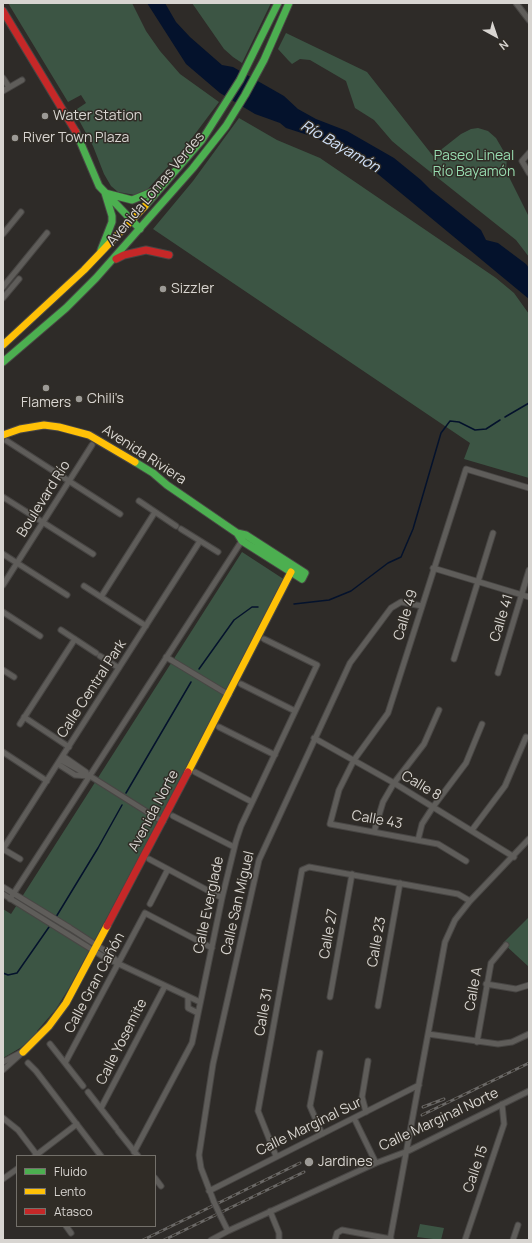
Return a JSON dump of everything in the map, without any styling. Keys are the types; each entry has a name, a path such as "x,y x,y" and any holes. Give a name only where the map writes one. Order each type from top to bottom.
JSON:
{"main road":[{"name":"Avenida Lomas Verdes","path":"3,345 52,302 101,253 132,221 202,140 240,80 270,22 278,3"},
{"name":"Avenida Lomas Verdes","path":"3,362 66,308 140,229 193,168 226,126 264,60 280,27 289,3"},
{"path":"3,11 79,137 99,186 140,229"},
{"path":"105,193 132,200 159,189"},
{"path":"101,253 112,222 112,216 105,193"},
{"path":"109,263 124,254 138,250 151,250 169,255"},
{"name":"Avenida Riviera","path":"5,438 20,429 44,425 59,426 89,435 153,473 167,485 291,572 304,576 244,538"},
{"name":"Avenida Norte","path":"23,1052 49,1026 66,1003 229,696 291,572"}],"street":[{"path":"516,3 529,20"},
{"path":"3,78 9,87"},
{"path":"3,91 22,80"},
{"path":"529,153 522,161 529,173"},
{"path":"3,234 21,212"},
{"path":"3,287 47,233"},
{"path":"3,298 19,279"},
{"path":"5,438 69,482 120,514"},
{"name":"Boulevard Río","path":"3,586 92,445"},
{"name":"Calle 49","path":"330,824 340,790 354,760 388,713 433,568 466,469 529,488"},
{"path":"3,497 93,554"},
{"path":"139,501 218,552"},
{"path":"101,597 155,512"},
{"path":"454,659 493,533"},
{"path":"10,899 244,538"},
{"name":"Calle Central Park","path":"3,849 200,541"},
{"path":"3,554 67,595"},
{"path":"433,568 529,597"},
{"name":"Calle 41","path":"498,673 529,570"},
{"path":"84,586 146,626"},
{"name":"Calle San Miguel","path":"228,1231 200,1168 199,1155 213,1064 259,860 350,662 391,608 401,602 422,606"},
{"path":"3,612 40,636"},
{"path":"61,630 119,668"},
{"path":"20,724 75,639"},
{"name":"Calle Everglade","path":"136,1154 192,1043 222,898 234,847 241,826 317,665 264,639"},
{"path":"166,657 229,696"},
{"path":"3,670 14,677"},
{"path":"241,684 295,711"},
{"path":"374,832 383,802 394,784 424,744 439,710"},
{"path":"24,717 69,746"},
{"path":"418,840 422,824 466,763 482,724"},
{"path":"219,727 275,755"},
{"path":"472,830 505,786 526,737"},
{"name":"Calle 8","path":"314,738 472,830 514,857"},
{"path":"3,752 47,781"},
{"path":"60,760 75,775 83,777 90,776"},
{"path":"60,760 90,776 163,822"},
{"path":"195,772 252,802"},
{"path":"173,816 234,847"},
{"name":"Calle 43","path":"330,824 438,844 466,861"},
{"path":"335,1240 337,1234 342,1230 390,1240 408,1151 428,1034 446,942 455,920 470,901 514,857 529,839"},
{"path":"3,849 20,859"},
{"path":"149,859 222,898"},
{"name":"Calle 31","path":"276,1156 258,1111 302,870 309,867 352,874"},
{"path":"150,904 168,869"},
{"path":"352,874 458,894 470,901"},
{"name":"Calle 27","path":"330,997 352,874"},
{"name":"Calle 23","path":"378,1006 400,883"},
{"path":"3,887 96,949"},
{"path":"3,894 120,963 200,1002"},
{"name":"Calle Gran Cañón","path":"65,1063 120,963 145,913 212,948"},
{"name":"Calle A","path":"477,1042 486,984 491,963 506,945"},
{"path":"486,984 516,989 529,985"},
{"name":"Calle Yosemite","path":"101,1108 165,986"},
{"path":"188,997 188,1008 198,1013"},
{"path":"428,1034 498,1044 512,1042 529,1034"},
{"path":"50,1044 83,1086"},
{"path":"3,1062 23,1052"},
{"path":"3,1070 23,1052"},
{"path":"320,1053 310,1106 322,1134"},
{"path":"366,1112 362,1097 368,1061"},
{"path":"28,1063 36,1071 100,1155"},
{"name":"Calle Marginal Sur","path":"209,1190 419,1085"},
{"name":"Calle Marginal Norte","path":"210,1240 376,1163 408,1151 529,1091"},
{"path":"88,1092 136,1154"},
{"name":"Calle 15","path":"465,1240 504,1124 502,1104"},
{"path":"3,1118 18,1130 36,1155 77,1124"},
{"path":"354,1118 376,1163"},
{"path":"3,1179 16,1170"},
{"path":"156,1179 161,1186"},
{"path":"270,1211 280,1240"},
{"path":"513,1240 518,1225"},
{"path":"67,1227 71,1233"}],"green space":[{"path":"8,3 132,3 146,31 160,51 180,74 219,102 183,150 146,191 135,195 118,192 111,186 104,174 93,146 74,111 86,103 81,95 68,102"},
{"path":"192,3 271,3 242,63 224,49"},
{"name":"Paseo Lineal Río Bayamón","path":"286,33 367,72 433,156 461,134 471,129 478,128 488,131 496,138 507,157 506,171 529,217 529,257 516,240 392,141 374,120 355,108 346,81 310,60 300,59 292,64 278,49"},
{"path":"239,118 277,140 320,158 496,278 514,293 529,314 529,478 464,459 470,443 153,229 193,181"},
{"path":"242,552 285,580 243,664 69,988 56,1009 37,1031 37,1035 20,1048 3,1058 3,909 11,914"},
{"path":"529,917 529,967 503,943"},
{"path":"420,1224 444,1228 441,1240 417,1237"}],"water":[{"name":"Río Bayamón","path":"147,3 165,3 176,22 190,37 222,65 233,67 284,96 298,109 316,119 347,131 394,158 481,230 486,240 498,243 526,264 529,268 529,299 373,170 349,155 314,137 286,128 280,123 255,114 220,93 186,64"}],"waterway":[{"path":"505,417 529,403"},
{"path":"294,604 329,600 351,591 388,563 401,557 413,529 441,433 450,421 459,422 475,430 486,429 500,420"},
{"path":"199,669 234,620 252,607 258,607"},
{"path":"126,793 191,682"},
{"path":"56,917 122,805"},
{"path":"3,973 8,975 17,973 49,927"}],"railway":[{"path":"422,1115 529,1063"},
{"path":"423,1107 444,1099"},
{"path":"143,1240 300,1163"},
{"path":"164,1240 304,1172"}],"traffic: fast":[{"path":"145,206 202,140 240,80 278,3"},
{"path":"3,362 66,308 96,278 193,168 226,126 245,95 264,60 289,3"},
{"path":"76,132 99,186 140,229"},
{"path":"101,250 112,222 112,216 105,193 132,200 154,191"},
{"path":"135,462 153,473 167,485 237,533 246,535 305,573 302,579 242,541 237,533"}],"traffic: slow":[{"path":"3,345 84,270 145,206"},
{"path":"3,435 20,429 44,425 59,427 89,435 135,462"},
{"path":"188,772 291,572"},
{"path":"23,1052 49,1026 66,1003 107,926"}],"traffic: jam":[{"path":"3,11 76,132"},
{"path":"116,259 124,255 146,250 169,255"},
{"path":"107,926 188,772"}],"place":[{"name":"Water Station","path":"45,116"},
{"name":"River Town Plaza","path":"15,138"},
{"name":"Sizzler","path":"163,289"},
{"name":"Flamers","path":"46,388"},
{"name":"Chili's","path":"79,399"},
{"name":"Jardines","path":"309,1162"}]}
